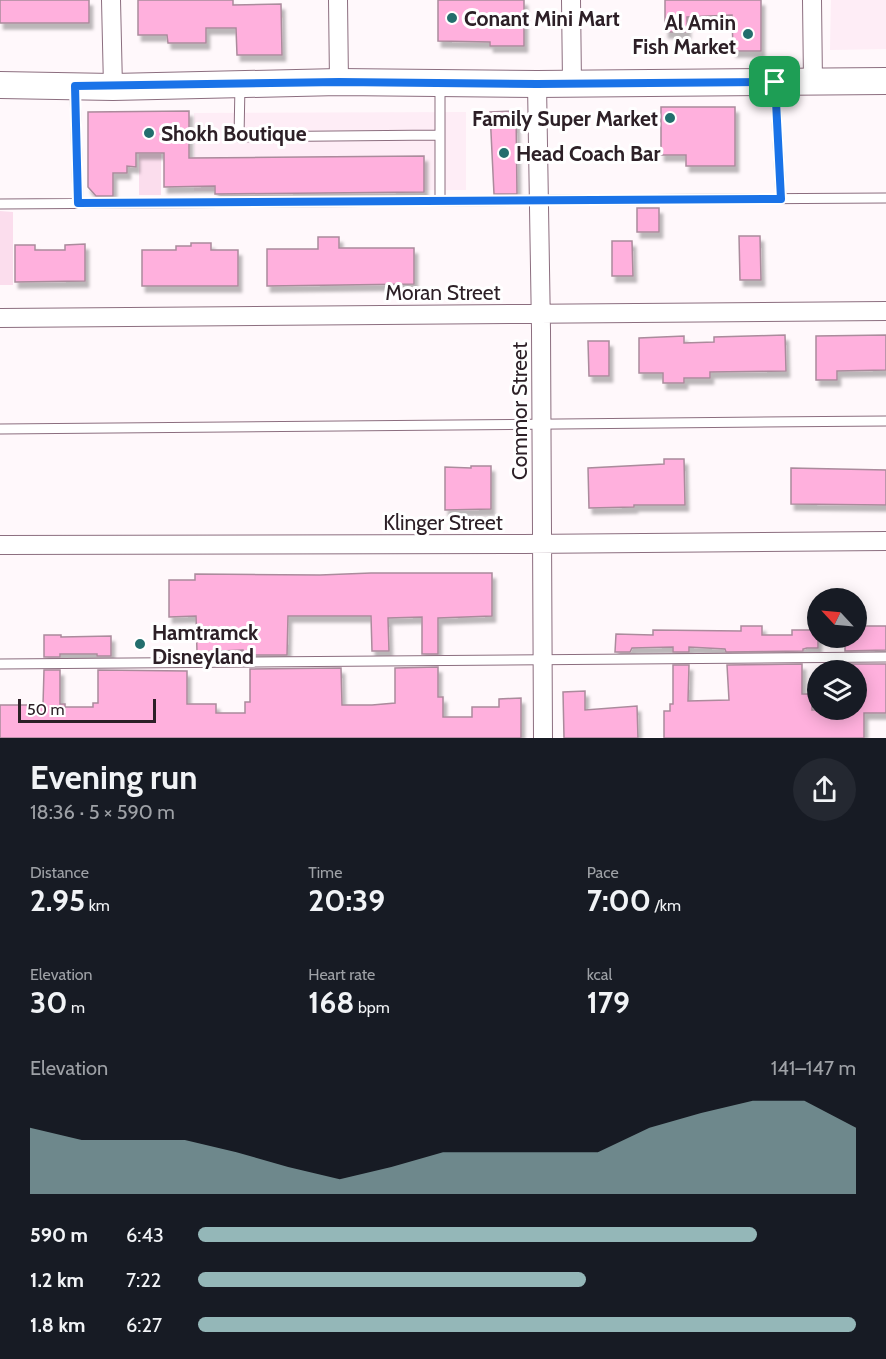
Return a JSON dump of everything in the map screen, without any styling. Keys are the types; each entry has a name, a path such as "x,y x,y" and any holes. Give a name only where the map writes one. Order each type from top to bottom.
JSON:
{"main road":[{"path":"0,85 112,87 339,82 537,84 886,81"}],"street":[{"path":"111,0 112,87"},
{"path":"338,0 339,82"},
{"path":"571,0 572,83"},
{"path":"812,0 813,82"},
{"name":"Commor Street","path":"537,84 541,314 543,738"},
{"name":"Moran Street","path":"0,318 886,311"},
{"name":"Klinger Street","path":"0,545 886,541"}],"lane":[{"path":"775,82 781,199"},
{"path":"440,83 440,201"},
{"path":"240,84 239,137 439,135"},
{"path":"75,86 78,203"},
{"path":"0,204 886,198"},
{"path":"0,429 886,421"},
{"path":"0,664 886,657"}],"shaded area":[{"path":"831,0 886,0 886,49 830,50"},
{"path":"466,112 466,190 194,191 194,113"},
{"path":"139,154 161,154 161,195 139,195"},
{"path":"0,211 13,212 13,285 0,285"}],"building":[{"path":"0,0 89,0 89,23 0,23"},
{"path":"138,0 233,0 233,5 281,4 282,55 237,55 236,28 206,28 206,43 168,43 167,35 138,35"},
{"path":"438,0 524,0 524,46 490,46 490,42 438,41"},
{"path":"665,0 761,0 761,51 733,51 732,15 687,17 687,32 665,32"},
{"path":"661,107 735,107 735,166 686,166 686,155 661,155"},
{"path":"189,111 189,158 424,156 424,192 215,194 215,186 164,187 164,153 136,153 136,167 127,166 127,173 113,173 113,196 96,196 88,187 88,112"},
{"name":"Head Coach Bar","path":"516,111 517,194 494,194 490,112"},
{"path":"637,208 659,208 659,232 637,232"},
{"path":"739,236 760,236 761,280 740,280"},
{"path":"318,237 339,237 339,248 414,248 414,284 267,286 267,249 318,249"},
{"path":"612,241 632,241 633,276 612,276"},
{"path":"191,243 211,243 211,250 238,250 238,286 142,286 142,250 176,250 176,246 191,246"},
{"path":"85,244 85,281 15,282 15,245 35,245 35,250 65,250 65,245"},
{"path":"785,335 786,371 710,372 710,378 684,378 684,383 663,383 663,373 639,373 639,338 684,336 684,343 714,342 714,337"},
{"path":"886,335 886,370 837,371 837,380 816,380 816,336"},
{"path":"588,341 609,341 609,376 589,376"},
{"path":"664,459 684,459 685,505 589,508 588,468 664,464"},
{"path":"471,466 491,466 491,509 445,510 445,467 471,468"},
{"path":"791,468 886,470 886,505 791,504"},
{"path":"492,573 492,616 438,618 438,654 422,654 422,617 388,618 389,651 372,651 371,616 288,616 287,655 250,655 250,652 243,652 243,650 197,652 196,616 169,617 169,580 195,580 195,574"},
{"path":"741,626 762,626 762,635 792,635 792,630 807,630 807,648 803,651 726,652 725,649 689,647 689,652 673,652 673,647 632,648 630,652 615,652 616,634 653,635 653,630 741,631"},
{"path":"867,626 886,626 886,650 845,651 845,648 867,648"},
{"path":"44,635 111,636 111,656 60,654 60,657 44,657"},
{"path":"802,664 802,694 807,694 807,720 864,720 864,738 664,738 664,711 670,711 670,704 673,704 673,665 689,665 688,701 729,700 727,665"},
{"path":"867,664 886,664 886,713 867,713"},
{"path":"438,667 438,697 443,697 443,717 472,717 472,707 499,707 499,699 521,698 521,738 0,738 0,705 43,705 44,670 60,670 60,704 65,704 65,707 93,707 93,703 98,703 98,670 187,671 187,704 216,704 216,713 245,713 245,702 250,702 250,669 341,668 342,705 372,705 395,703 395,668"},
{"path":"585,691 585,710 637,706 638,738 564,738 563,692"}],"place":[{"name":"Conant Mini Mart","path":"452,18"},
{"name":"Al Amin Fish Market","path":"748,34"},
{"name":"Family Super Market","path":"670,118"},
{"name":"Shokh Boutique","path":"149,133"},
{"name":"Head Coach Bar","path":"504,153"},
{"name":"Hamtramck Disneyland","path":"140,644"}],"route":[{"path":"339,82 537,84 775,82 781,199 78,203 75,86 339,82"}]}
